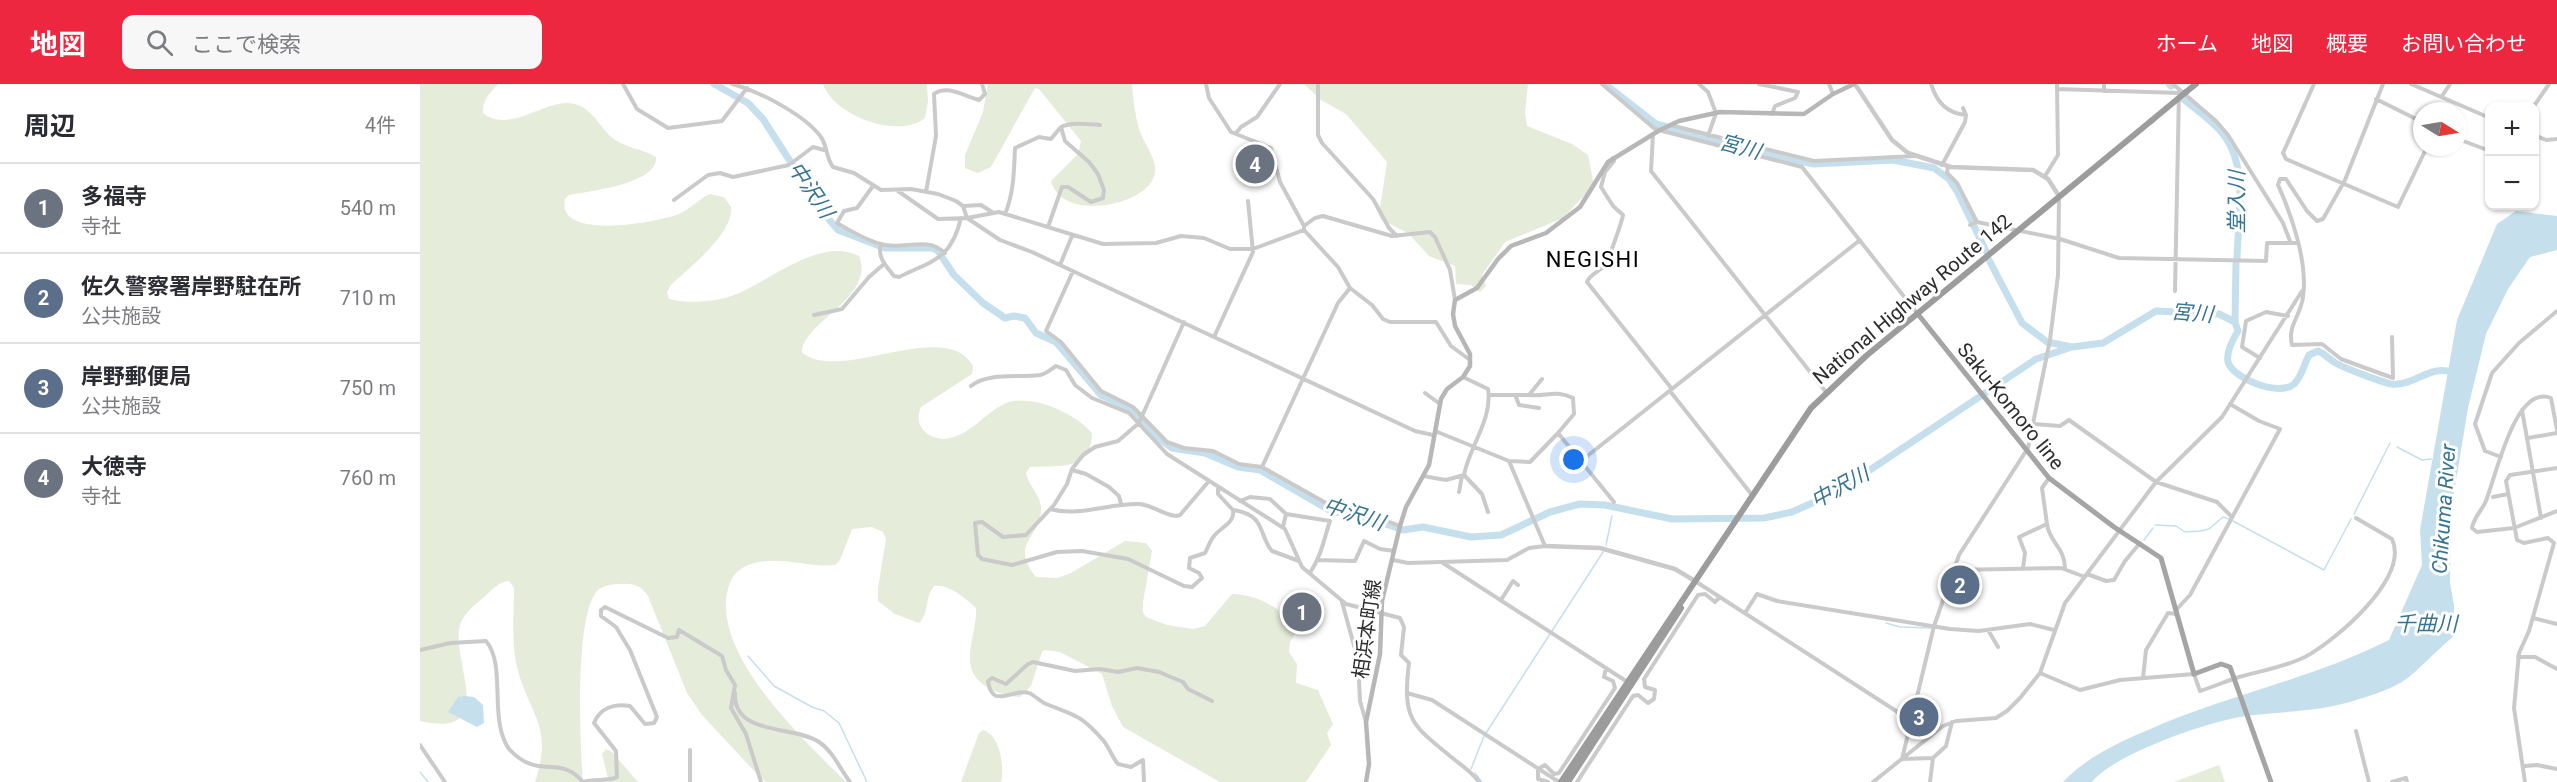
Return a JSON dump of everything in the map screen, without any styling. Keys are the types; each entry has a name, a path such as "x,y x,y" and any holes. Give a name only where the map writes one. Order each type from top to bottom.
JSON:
{"highway":[{"name":"National Highway Route 142","path":"1560,782 1811,408 1826,392 1917,313 2151,121 2182,92 2196,84"},
{"name":"National Highway Route 142","path":"1568,782 1671,624 1695,581"}],"main road":[{"path":"1470,361 1469,352 1455,326 1453,314 1455,300 1478,288 1498,259 1512,246 1546,233 1580,207 1603,168 1613,158 1665,127 1716,112 1804,114 1833,94 1855,84"},
{"name":"Saku-Komoro line","path":"1917,313 2049,478 2119,530 2155,552 2163,561 2194,674"},
{"name":"相浜本町線","path":"1367,781 1369,764 1366,722 1380,654 1382,611 1400,528 1407,507 1430,462 1440,404 1447,389 1463,376 1470,361"},
{"path":"2194,674 2224,663 2231,668 2271,782"}],"street":[{"path":"623,84 637,108 670,128 722,122 747,88"},
{"path":"732,84 747,88 806,120 823,139 824,150 831,166 854,173 881,190 907,189 926,192 946,197 963,206 981,205 992,212"},
{"path":"926,192 936,136 934,94 940,90 953,91 979,100 985,94 982,84"},
{"path":"1206,84 1209,98 1230,130 1271,148 1280,182 1304,228 1338,267 1350,288 1369,302 1387,321 1436,322 1451,346 1470,361"},
{"path":"1236,133 1257,117 1280,84"},
{"path":"1318,84 1318,126 1322,143 1373,199 1389,228 1398,236"},
{"path":"1602,84 1610,88 1650,126 1665,127 1814,161 1915,156"},
{"path":"1699,84 1708,92 1716,112 1708,138"},
{"path":"1759,84 1798,92 1795,98 1775,106 1772,114"},
{"path":"1829,84 1833,94"},
{"path":"1855,84 1892,140 1915,156 1945,165 2024,169 2045,176 2059,196 2060,239 2050,343 2027,453 1961,550 1934,626 1902,759"},
{"path":"1931,84 1940,103 1956,114 1966,115"},
{"path":"2104,84 2104,91"},
{"path":"2173,84 2217,121 2228,135 2283,223 2290,242"},
{"path":"2314,84 2283,156 2400,207 2423,156"},
{"path":"2383,84 2343,184 2324,218 2317,221 2307,211 2288,181 2279,180 2278,186 2291,213 2304,278 2303,299 2291,325 2291,343 2294,346 2322,344 2341,359 2393,378 2392,337"},
{"path":"2411,84 2485,116"},
{"path":"2442,96 2450,84"},
{"path":"2537,102 2549,84"},
{"path":"2045,176 2058,155 2057,87 2104,91 2182,92"},
{"path":"2175,291 2182,92"},
{"path":"2376,99 2413,118"},
{"path":"1963,108 1966,115 1965,122 1945,165 1947,174 1957,183 1973,224 2060,239 2119,258 2266,261 2267,243 2297,243"},
{"path":"1005,214 1014,186 1012,180 1015,148 1039,137 1051,139 1061,128 1075,123 1086,126 1100,124"},
{"path":"1665,127 1802,167 1917,313"},
{"path":"1048,227 1062,187 1068,187 1091,202 1102,200 1104,194 1103,185 1095,169 1065,141 1061,128"},
{"path":"1653,134 1651,171 1826,392"},
{"path":"2539,137 2546,140 2557,139"},
{"path":"2467,142 2485,149"},
{"path":"674,200 702,178 711,174 720,173 734,177 791,165 813,147 824,150"},
{"path":"1613,158 1614,161 1605,172 1601,187 1613,206 1623,214 1624,220 1615,235 1606,264 1587,282 1752,495"},
{"path":"873,186 857,208 844,211 837,223 880,247 929,243 942,255"},
{"path":"897,191 934,218 967,218 992,212 1110,245 1197,237 1230,249 1253,249 1304,228 1315,218 1328,217 1398,236 1428,232 1433,235 1450,270 1455,300"},
{"path":"1214,337 1253,249 1248,201"},
{"path":"963,206 967,218 1000,240 1184,322 1415,431 1434,433 1475,446 1509,461 1530,462 1574,414 1573,398 1547,392 1516,397 1503,394 1489,395"},
{"path":"880,247 884,264 894,276 898,277 942,255 954,241 961,218"},
{"path":"1060,265 1072,236"},
{"path":"1581,461 1860,240"},
{"path":"814,315 843,309 869,277 884,264"},
{"path":"1073,271 1046,327 1046,333 1060,342 1101,391 1133,407 1164,451 1283,527 1299,561 1342,601 1382,611 1402,620 1404,627 1401,655 1409,663 1407,693 1409,715 1416,726 1479,782"},
{"path":"1262,467 1338,303 1350,288"},
{"path":"1873,782 1936,731 1952,722 2000,717 2020,698 2040,673 2063,606 2156,482 2214,426 2288,316 2302,291"},
{"path":"2501,457 2485,451 2475,428 2488,381 2496,366 2557,311"},
{"path":"2260,358 2242,347 2246,321 2266,312 2288,316"},
{"path":"1184,322 1141,419 1118,441 1087,452 1072,470 1067,484 1050,509 1030,531 1020,537 1004,537 982,522 975,523 979,558 1012,566 1057,552 1082,550 1129,560 1190,587 1202,578 1199,573 1189,568 1190,560 1205,554 1214,537 1231,521 1233,510"},
{"path":"2283,323 2291,325"},
{"path":"971,386 991,376 1009,378 1018,375 1040,375 1056,366 1066,370 1076,385 1092,398 1141,419 1172,444 1213,451 1239,464 1262,467 1335,508 1374,516 1400,528"},
{"path":"1459,492 1489,395 1487,388 1463,376"},
{"path":"1529,395 1542,379"},
{"path":"1425,393 1440,404"},
{"path":"2528,438 2557,432 2553,400 2548,396 2528,403 2508,432 2486,502 2472,526 2477,532 2514,528 2557,511"},
{"path":"1516,397 1519,405 1539,408"},
{"path":"2143,678 2148,646 2168,612 2177,612 2190,595 2280,429 2259,421 2230,404"},
{"path":"2522,410 2541,518"},
{"path":"2034,424 2060,426 2070,420 2156,482 2217,502 2232,517"},
{"path":"1558,433 1614,502"},
{"path":"1509,461 1545,546"},
{"path":"2525,782 2514,708 2518,657 2534,618 2555,542 2545,538 2521,543 2516,537 2508,494 2508,476 2557,468"},
{"path":"1072,470 1076,474 1086,474 1109,487 1119,496 1121,504"},
{"path":"1423,476 1446,480 1463,476"},
{"path":"1463,476 1482,494 1488,512"},
{"path":"2049,478 2042,488 2047,525 2049,532 2063,552 2065,568"},
{"path":"1050,509 1069,513 1121,504 1142,504 1171,516 1180,515 1209,480"},
{"path":"1218,487 1218,494 1233,510 1249,515 1259,524 1272,551 1291,561 1299,561"},
{"path":"2493,497 2508,494"},
{"path":"1240,501 1250,497 1270,499 1286,514 1330,521 1323,537 1323,549 1310,573"},
{"path":"1283,527 1286,514"},
{"path":"2040,673 2080,690 2109,681 2194,674 2200,691 2302,658 2328,641 2369,604 2392,568 2394,543 2390,537 2356,518"},
{"path":"2023,568 2025,553 2019,537 2047,525"},
{"path":"1317,560 1355,561 1363,542 1382,550 1395,551"},
{"path":"1953,570 2065,568 2106,581 2114,580 2125,561 2140,543"},
{"path":"1393,560 1441,562 1507,560 1529,548 1545,546 1600,548 1675,569 1910,720"},
{"path":"1441,562 1626,681"},
{"path":"1501,600 1513,581 1518,585"},
{"path":"1577,782 1633,696 1640,696 1648,703 1654,699 1655,690 1646,687 1644,679 1698,595 1704,593 1715,602 1720,597"},
{"path":"1745,613 1757,594 1777,601 1975,631 2030,624 2054,630"},
{"path":"1342,601 1358,660 1360,701 1366,722"},
{"path":"537,773 564,770 574,774 583,782 612,780 617,777 616,751 594,723 605,709 617,705 630,706 645,724 654,723 657,717 630,650 616,627 601,616 603,608 608,608 668,638 677,637 680,630 707,649 719,654 735,689 737,708 751,723 802,734 821,743 850,782"},
{"path":"2534,618 2557,624"},
{"path":"1988,630 1998,647"},
{"path":"420,650 474,640 488,644 499,691 499,730 508,748 527,770"},
{"path":"2518,657 2535,657 2557,669"},
{"path":"1144,782 1143,760 1131,767 1118,764 1102,739 1076,714 1044,703 1024,692 1007,697 998,696 992,691 988,681 992,678 1006,684 1033,662 1075,671 1100,669 1118,672 1137,668 1168,675 1212,701"},
{"path":"1539,769 1545,765 1554,774 1560,771 1615,688 1613,681 1604,677 1606,668"},
{"path":"735,689 730,701 731,708 746,734 761,782"},
{"path":"1407,693 1432,700 1560,782"},
{"path":"1902,759 1933,758 1946,746 1952,722"},
{"path":"1908,727 1936,731"},
{"path":"2356,731 2369,782"},
{"path":"420,745 445,782"},
{"path":"690,750 690,782"},
{"path":"1930,782 1933,758"},
{"path":"2524,766 2537,765 2557,769"},
{"path":"1539,769 1538,779 1548,782"},
{"path":"2392,782 2406,778 2407,782"}],"green space":[{"path":"420,84 498,84 485,100 483,113 503,120 514,119 557,104 575,104 587,110 615,140 656,157 654,166 635,180 569,195 565,199 566,212 576,221 591,225 611,226 651,221 679,214 710,194 724,197 731,207 725,228 708,250 670,286 667,293 669,299 693,302 711,301 748,289 812,256 844,251 859,256 861,271 857,284 849,296 805,341 802,352 818,360 840,361 916,348 940,347 959,352 973,366 972,374 921,407 919,421 921,427 930,435 943,439 958,436 1001,405 1019,401 1031,401 1054,408 1085,426 1092,433 1090,446 1080,460 1062,466 1030,467 1026,473 1039,498 1041,507 1037,527 1026,548 1025,556 1028,565 1036,577 1057,578 1071,573 1125,541 1146,543 1152,551 1143,602 1143,612 1146,617 1167,625 1193,629 1205,626 1232,594 1260,600 1277,609 1298,629 1290,642 1289,652 1297,664 1296,683 1318,690 1333,724 1327,733 1331,745 1306,782 1220,782 1123,727 1112,706 1102,674 1060,652 1045,650 1042,652 1031,686 1020,697 988,688 975,677 970,661 976,608 967,600 951,589 934,586 919,623 895,614 878,601 886,539 883,532 872,527 852,529 840,560 835,565 781,561 759,562 743,567 736,573 727,593 727,618 735,644 748,670 787,721 846,782 766,782 757,774 702,715 687,693 648,596 639,587 628,584 609,585 598,590 590,603 585,624 580,682 583,782 535,782 542,747 541,733 517,667 513,638 514,588 509,581 492,590 470,609 461,622 460,654 466,707 459,718 445,724 420,721"},
{"path":"823,84 927,84 928,102 925,118 913,124 899,126 868,121 839,105 829,95"},
{"path":"988,84 1132,84 1139,129 1155,167 1150,184 1124,201 1106,205 1088,206 1071,202 1059,194 1051,181 1078,154 1081,141 1039,89 1035,88 991,167 978,173 965,168 965,155 983,112"},
{"path":"1304,84 1528,84 1525,113 1527,126 1572,144 1588,155 1594,185 1563,218 1505,242 1482,275 1486,286 1480,292 1471,285 1456,284 1455,266 1429,256 1408,233 1382,220 1379,215 1387,162 1346,114 1321,100"},
{"path":"983,730 994,738 1000,752 1001,782 961,782 979,733"},
{"path":"606,749 612,752 638,782 609,782 602,754"},
{"path":"2219,765 2225,782 2174,782"}],"water":[{"name":"千曲川","path":"2516,211 2557,216 2557,250 2530,257 2508,289 2486,334 2468,408 2451,511 2450,583 2454,605 2454,636 2409,677 2381,692 2331,706 2246,716 2209,724 2141,750 2103,771 2092,782 2063,782 2092,758 2136,735 2208,707 2330,666 2389,640 2422,565 2420,530 2457,320 2497,224"},
{"path":"458,697 474,697 483,705 484,723 477,727 448,712"}],"waterway":[{"name":"中沢川","path":"714,84 748,103 763,119 822,211 838,230 885,248 933,248 938,251 954,275 983,303 1005,318 1014,316 1025,318 1036,333 1056,342 1101,395 1131,409 1150,432 1172,448 1205,453 1238,467 1260,470 1331,511 1372,519 1403,530 1423,527 1471,537 1501,535 1550,512 1580,504 1605,505 1672,519 1764,518 1792,512 1837,492 2036,359 2072,347"},
{"name":"宮川","path":"1605,84 1656,124 1775,156 1814,164 1893,160 1934,168 1949,179 1957,191 1986,251"},
{"name":"堂入川","path":"2181,97 2209,119 2231,147 2239,177 2240,194 2237,258"},
{"name":"宮川","path":"1989,260 2022,323 2047,342 2072,347 2103,343 2156,311 2219,314 2235,322"},
{"name":"宮川","path":"2236,264 2235,322 2238,331 2229,350 2228,362 2238,374 2247,380 2268,387 2287,387 2299,378 2309,355 2318,351 2345,367 2391,384 2407,382 2437,371 2454,373"},
{"path":"2354,514 2390,443"},
{"name":"Chikuma River","path":"2397,447 2422,460 2431,459"},
{"path":"1606,545 1612,516"},
{"path":"2155,525 2176,526 2185,532 2200,531 2209,529 2223,517 2229,519"},
{"path":"2233,521 2324,570 2351,519"},
{"path":"2144,540 2153,528"},
{"path":"1552,631 1603,552"},
{"path":"1886,623 1900,627 1931,628"},
{"path":"1486,733 1550,634"},
{"path":"748,656 774,686 824,711 839,723 867,782"},
{"path":"1471,769 1484,736"},
{"path":"420,772 428,782"},
{"path":"1475,773 1482,782"}],"place":[{"name":"大徳寺","path":"1255,164"},
{"name":"佐久警察署岸野駐在所","path":"1960,585"},
{"name":"多福寺","path":"1302,612"},
{"name":"岸野郵便局","path":"1919,717"}],"district":[{"name":"NEGISHI","path":"1593,259"}]}
